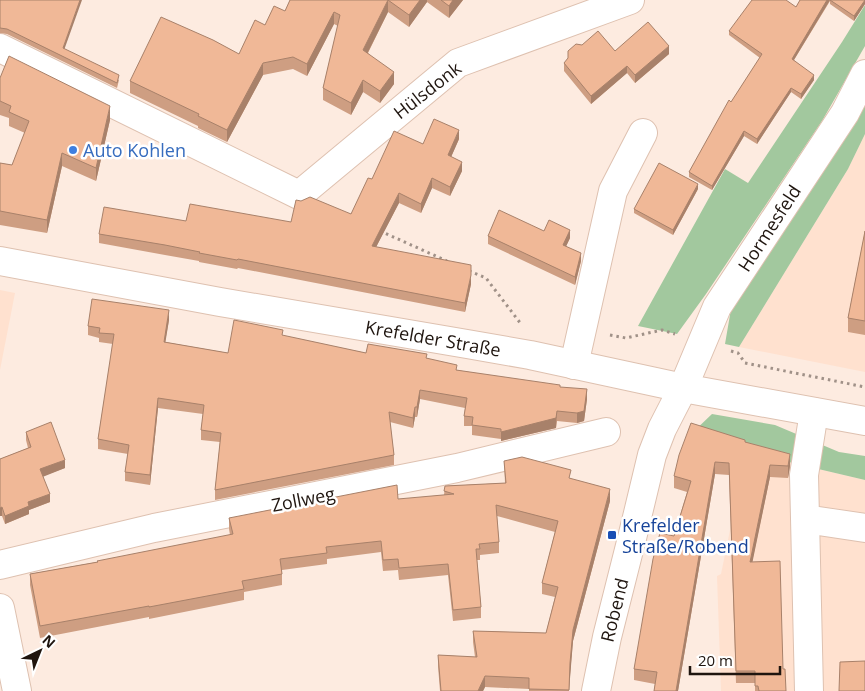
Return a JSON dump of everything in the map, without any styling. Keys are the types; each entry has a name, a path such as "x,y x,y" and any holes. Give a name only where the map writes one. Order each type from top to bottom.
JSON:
{"street":[{"name":"Hülsdonk","path":"0,48 300,195 458,63 630,0"},
{"name":"Hormesfeld","path":"683,388 717,307 844,114 865,74"},
{"path":"574,365 612,191 643,134"},
{"name":"Krefelder Straße","path":"0,261 220,302 467,344 683,388 865,421"},
{"name":"Robend","path":"596,691 607,636 652,455 662,429 683,388"},
{"path":"809,691 804,475 814,412"},
{"name":"Zollweg","path":"0,564 154,528 457,468 606,432"},
{"path":"805,519 865,528"},
{"path":"0,608 17,691"}],"path":[{"path":"379,231 450,262"},
{"path":"468,270 486,278 526,329"}],"shaded area":[{"path":"865,134 865,372 739,347 848,169"},
{"path":"0,290 15,293 0,370"},
{"path":"746,452 865,480 865,691 721,691 717,576 721,574"}],"green space":[{"path":"865,5 865,46 822,121 706,294 677,334 638,326 725,169 748,183"},
{"path":"865,101 865,134 848,169 739,347 725,344 731,309"},
{"path":"712,414 775,425 839,452 865,456 865,480 746,452 690,435"}],"building":[{"path":"0,0 80,0 63,48 119,75 117,83 7,29 0,28"},
{"path":"290,0 388,0 363,50 394,72 380,91 363,80 351,103 323,88 340,15 334,12 307,64 293,57 263,63 227,130 198,116 199,114 130,81 161,17 213,40 239,54 255,20 265,25 274,6 285,11"},
{"path":"388,0 420,0 409,15"},
{"path":"441,0 453,0 449,6"},
{"path":"752,0 786,0 796,7 800,0 827,0 792,59 814,75 801,94 791,88 757,139 744,131 712,186 689,172 729,100 731,102 762,54 729,31"},
{"path":"830,0 865,0 854,16"},
{"path":"648,22 669,46 635,75 627,66 591,96 564,63 568,58 568,51 576,44 582,45 598,31 615,51"},
{"path":"9,56 110,106 96,168 62,153 47,220 0,211 0,163 12,165 29,121 9,112 11,106 0,101 0,78"},
{"path":"434,119 459,130 448,155 462,162 450,187 432,178 421,204 399,193 372,246 471,265 471,275 465,303 99,234 104,207 186,221 190,204 291,222 296,200 301,201 310,197 351,214 368,178 372,179 394,131 423,144"},
{"path":"659,163 698,184 673,230 634,209"},
{"path":"499,210 544,231 549,220 570,230 563,245 581,253 575,277 488,236"},
{"path":"865,231 865,321 848,318"},
{"path":"92,299 169,310 164,342 228,353 234,320 283,330 282,335 366,353 368,344 427,354 426,358 457,365 456,370 560,385 560,387 587,389 584,411 577,413 557,411 556,418 501,432 501,429 472,425 473,417 464,416 467,398 420,390 413,418 389,412 394,455 215,490 221,433 201,430 204,405 158,398 150,475 125,472 129,445 98,439 114,334 99,333 100,328 88,326"},
{"path":"51,422 65,460 40,469 50,494 28,502 29,506 5,516 2,507 0,508 0,459 31,447 26,432"},
{"path":"691,423 745,440 745,442 790,454 788,466 770,465 750,562 780,561 783,669 785,669 786,691 759,691 758,686 755,686 755,671 736,671 729,463 715,462 676,691 654,691 657,672 634,669 653,559 660,533 674,536 691,481 674,476 679,455"},
{"path":"522,457 571,470 569,478 610,489 573,630 569,690 529,689 529,678 485,676 478,691 441,691 438,655 477,657 473,631 546,633 558,587 542,583 558,521 496,505 499,542 479,544 480,549 476,549 481,607 453,610 448,564 399,568 398,559 383,560 381,541 326,547 327,553 280,559 282,574 242,581 244,589 40,626 30,574 233,534 229,518 397,485 398,499 454,494 444,491 445,486 506,483 504,461"},
{"path":"865,661 865,691 839,691 840,662"}],"place":[{"name":"Auto Kohlen","path":"73,150"},
{"name":"Krefelder Straße/Robend","path":"612,535"}]}
